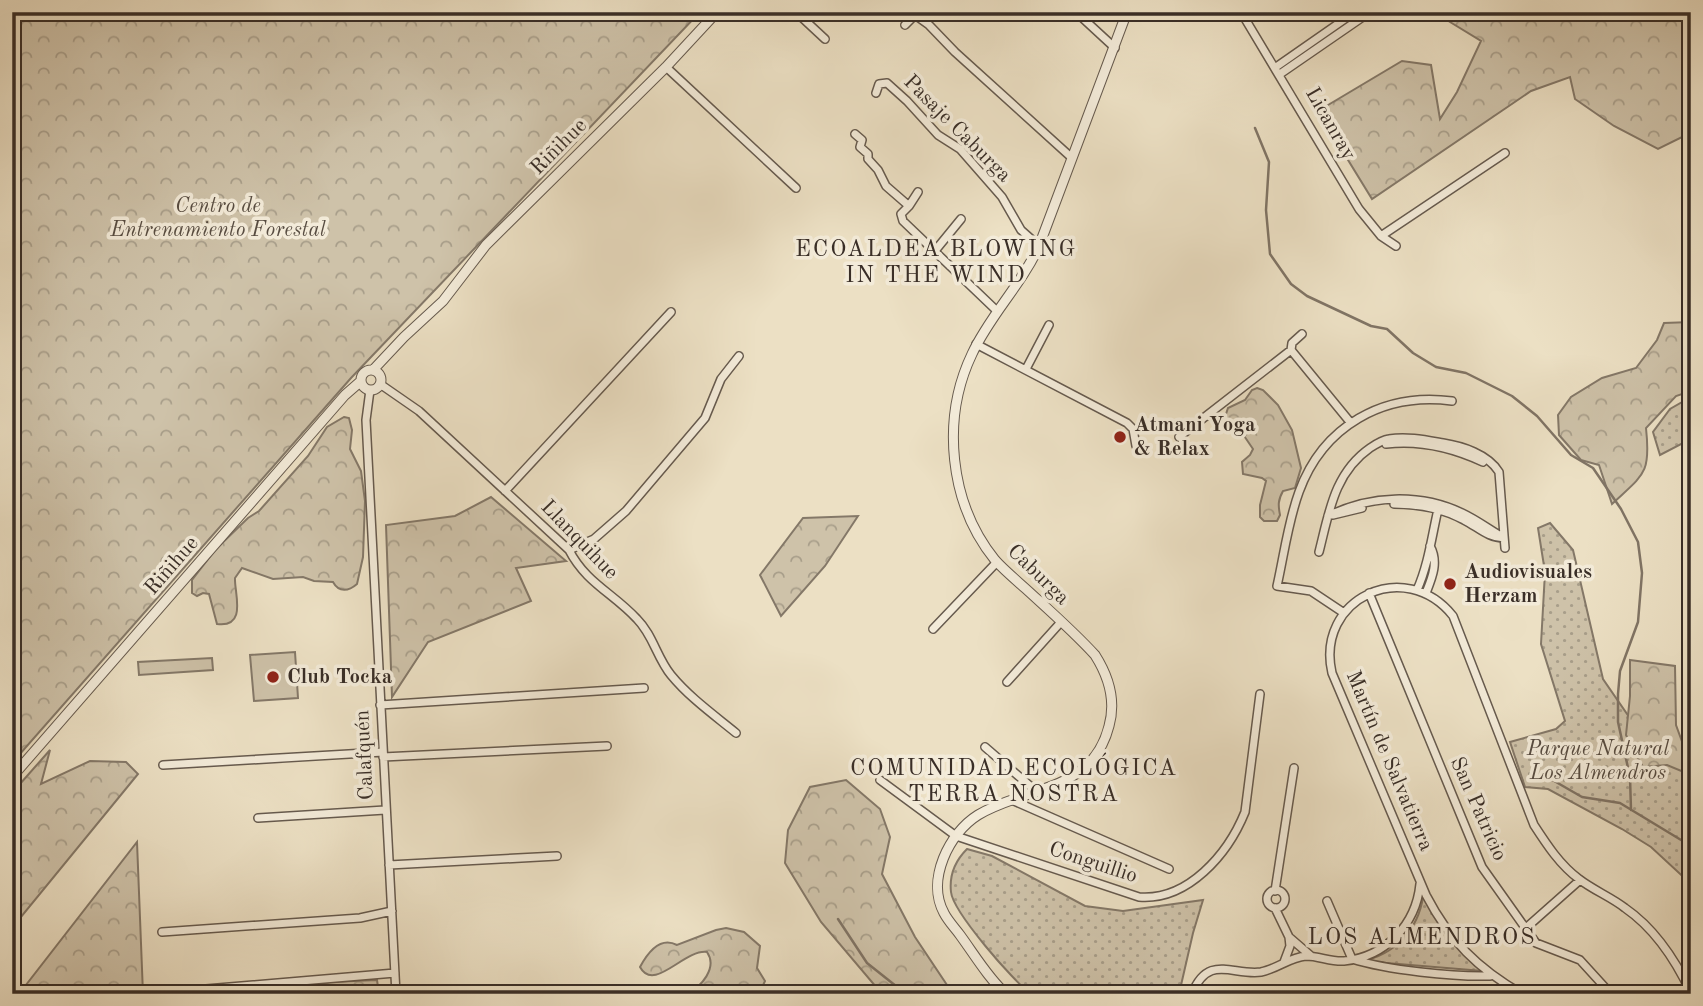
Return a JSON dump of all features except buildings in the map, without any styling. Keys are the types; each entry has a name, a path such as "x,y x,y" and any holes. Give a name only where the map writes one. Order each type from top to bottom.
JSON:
{"street":[{"name":"Riñihue","path":"12,777 345,395 361,381 364,373 373,370 443,301 486,245 666,67 717,12"},
{"path":"796,12 825,39"},
{"path":"1076,12 1115,48"},
{"name":"Caburga","path":"1006,994 943,912 939,886 946,852 956,836 980,814 1074,776 1088,764 1100,749 1110,721 1111,692 1101,664 1083,642 997,562 981,540 960,489 954,460 956,402 962,377 976,344 1028,267 1039,246 1127,12"},
{"name":"Licanray","path":"1241,12 1359,209 1381,236 1396,246"},
{"path":"1278,71 1355,12"},
{"path":"1278,71 1370,12"},
{"path":"905,25 915,15 929,25 1072,158"},
{"path":"666,67 796,188"},
{"name":"Pasaje Caburga","path":"876,93 879,84 887,83 938,135 960,149 1002,197 1021,230 1039,246"},
{"path":"855,134 862,140 860,147 878,170 886,187 909,206"},
{"path":"1381,236 1505,153"},
{"path":"918,192 901,214 903,221 997,311"},
{"path":"934,252 961,219"},
{"path":"505,491 671,312"},
{"path":"1026,369 1049,325"},
{"path":"1178,437 1291,350 1292,343 1302,334"},
{"path":"976,344 1127,423 1133,429 1136,446"},
{"path":"1291,350 1350,422"},
{"path":"569,550 594,539 626,511 705,418 721,380 739,356"},
{"path":"361,381 369,390 376,388 380,384 380,375 373,370"},
{"name":"Llanquihue","path":"380,384 419,411 569,550 578,567 589,579 637,618 647,630 656,652 671,675 689,694 736,733"},
{"name":"Calafquén","path":"369,390 366,419 396,994"},
{"path":"1344,613 1311,591 1277,586 1298,495 1307,472 1326,443 1350,422 1370,411 1392,404 1429,399 1452,401"},
{"path":"1319,552 1336,488 1346,471 1375,445 1386,439 1396,438 1448,444 1489,460 1499,472 1505,548"},
{"path":"1328,516 1380,504 1439,507 1494,538 1504,538"},
{"path":"1417,590 1427,565 1439,507"},
{"path":"1426,593 1434,571 1434,553 1430,546"},
{"path":"933,629 997,562"},
{"path":"1369,593 1393,587 1417,590 1426,593 1447,609 1459,629 1534,825 1553,852 1580,880 1622,905 1645,925 1667,953 1691,993"},
{"name":"Martín de Salvatierra","path":"1369,593 1355,601 1336,626 1329,657 1332,673 1433,909 1449,935 1490,975"},
{"name":"San Patricio","path":"1369,593 1482,867 1536,943 1568,954 1586,965 1611,994"},
{"path":"1007,682 1061,622"},
{"path":"380,705 644,688"},
{"name":"Conguillio","path":"880,780 956,836 1139,897 1161,897 1188,883 1219,856 1240,824 1245,812 1260,694"},
{"path":"163,765 607,746"},
{"path":"985,747 1037,792"},
{"path":"1275,891 1294,768"},
{"path":"1014,800 1169,869"},
{"path":"258,818 386,810"},
{"path":"389,865 557,856"},
{"name":"Martín de Salvatierra","path":"1192,994 1202,978 1218,969 1258,972 1284,962 1312,956 1342,961 1380,950 1401,931 1415,906 1420,879"},
{"path":"1527,928 1580,880"},
{"path":"1275,908 1283,904 1284,899 1283,894 1275,891 1269,894 1269,905 1275,908 1280,923 1289,936 1312,956"},
{"path":"1327,901 1352,959"},
{"path":"162,932 360,918 392,911"},
{"path":"1284,962 1290,946 1289,936"},
{"name":"Martín de Salvatierra","path":"1352,959 1367,964 1417,970 1490,975"},
{"path":"182,991 395,973"},
{"path":"1490,975 1522,994"}],"green space":[{"name":"Centro de Entrenamiento Forestal","path":"12,12 700,12 351,378 12,763"},
{"path":"1463,12 1691,12 1691,137 1682,137 1658,149 1614,126 1575,99 1570,77 1531,91 1372,199 1318,111 1402,61 1431,65 1440,119 1457,92 1481,41 1450,22"},
{"path":"1691,322 1691,391 1676,396 1646,428 1647,455 1643,472 1612,504 1599,465 1581,460 1559,435 1558,415 1571,397 1602,378 1636,368 1657,340 1664,323"},
{"path":"1252,390 1263,390 1278,405 1292,430 1301,468 1295,488 1281,494 1277,521 1264,521 1260,517 1266,481 1243,474 1242,462 1253,449 1236,424 1224,420 1228,408 1245,400"},
{"path":"1691,397 1691,439 1660,455 1653,432 1670,409"},
{"path":"344,417 349,418 352,430 350,449 361,471 365,501 363,557 357,584 344,590 333,582 314,581 303,577 273,579 242,568 235,578 236,615 227,624 217,624 209,594 197,596 192,593 192,580 216,549 259,511 308,456 327,427"},
{"path":"491,497 566,561 516,568 531,601 428,642 392,697 386,525 455,516"},
{"path":"858,516 825,566 781,616 760,575 803,518"},
{"name":"Parque Natural Los Almendros","path":"1550,523 1573,550 1603,679 1645,740 1691,765 1691,884 1651,847 1622,829 1548,789 1525,787 1510,742 1556,729 1565,721 1541,644 1545,572 1538,528"},
{"path":"295,652 298,698 254,701 250,655"},
{"path":"212,658 213,670 139,675 138,662"},
{"path":"1630,660 1675,666 1676,725 1691,766 1691,775 1667,765 1643,767 1626,735"},
{"path":"50,750 41,784 90,761 126,762 138,774 12,928 12,793"},
{"path":"846,780 880,809 890,837 882,874 915,937 953,994 882,994 821,922 785,863 788,830 810,787"},
{"path":"137,842 143,994 19,994"},
{"path":"967,849 992,856 1085,906 1123,911 1203,900 1179,994 1031,994 985,946 954,902 951,892 952,874 959,858"},
{"path":"1423,897 1443,928 1483,971 1362,961 1384,953 1403,939 1416,920"},
{"path":"726,928 744,932 760,946 757,968 765,981 759,994 687,994 698,987 709,970 710,958 707,952 698,953 653,975 646,974 640,967 651,951 660,944 677,945"},
{"path":"377,980 379,994 197,994 330,982"}],"waterway":[{"path":"1255,128 1269,162 1266,210 1270,254 1291,284 1307,296 1371,326 1387,329 1413,353 1436,367 1466,373 1512,396 1537,416 1571,455 1593,468 1621,509 1638,542 1642,573 1638,622 1620,671 1618,694 1618,722 1630,777 1631,810"},
{"path":"1549,778 1582,797 1620,803 1691,846"},
{"path":"838,919 867,963 906,994"}],"place":[{"name":"Atmani Yoga & Relax","path":"1120,437"},
{"name":"Audiovisuales Herzam","path":"1450,584"},
{"name":"Club Tocka","path":"273,677"}],"district":[{"name":"ECOALDEA BLOWING IN THE WIND","path":"936,262"},
{"name":"COMUNIDAD ECOLÓGICA TERRA NOSTRA","path":"1014,781"},
{"name":"LOS ALMENDROS","path":"1422,937"}]}
